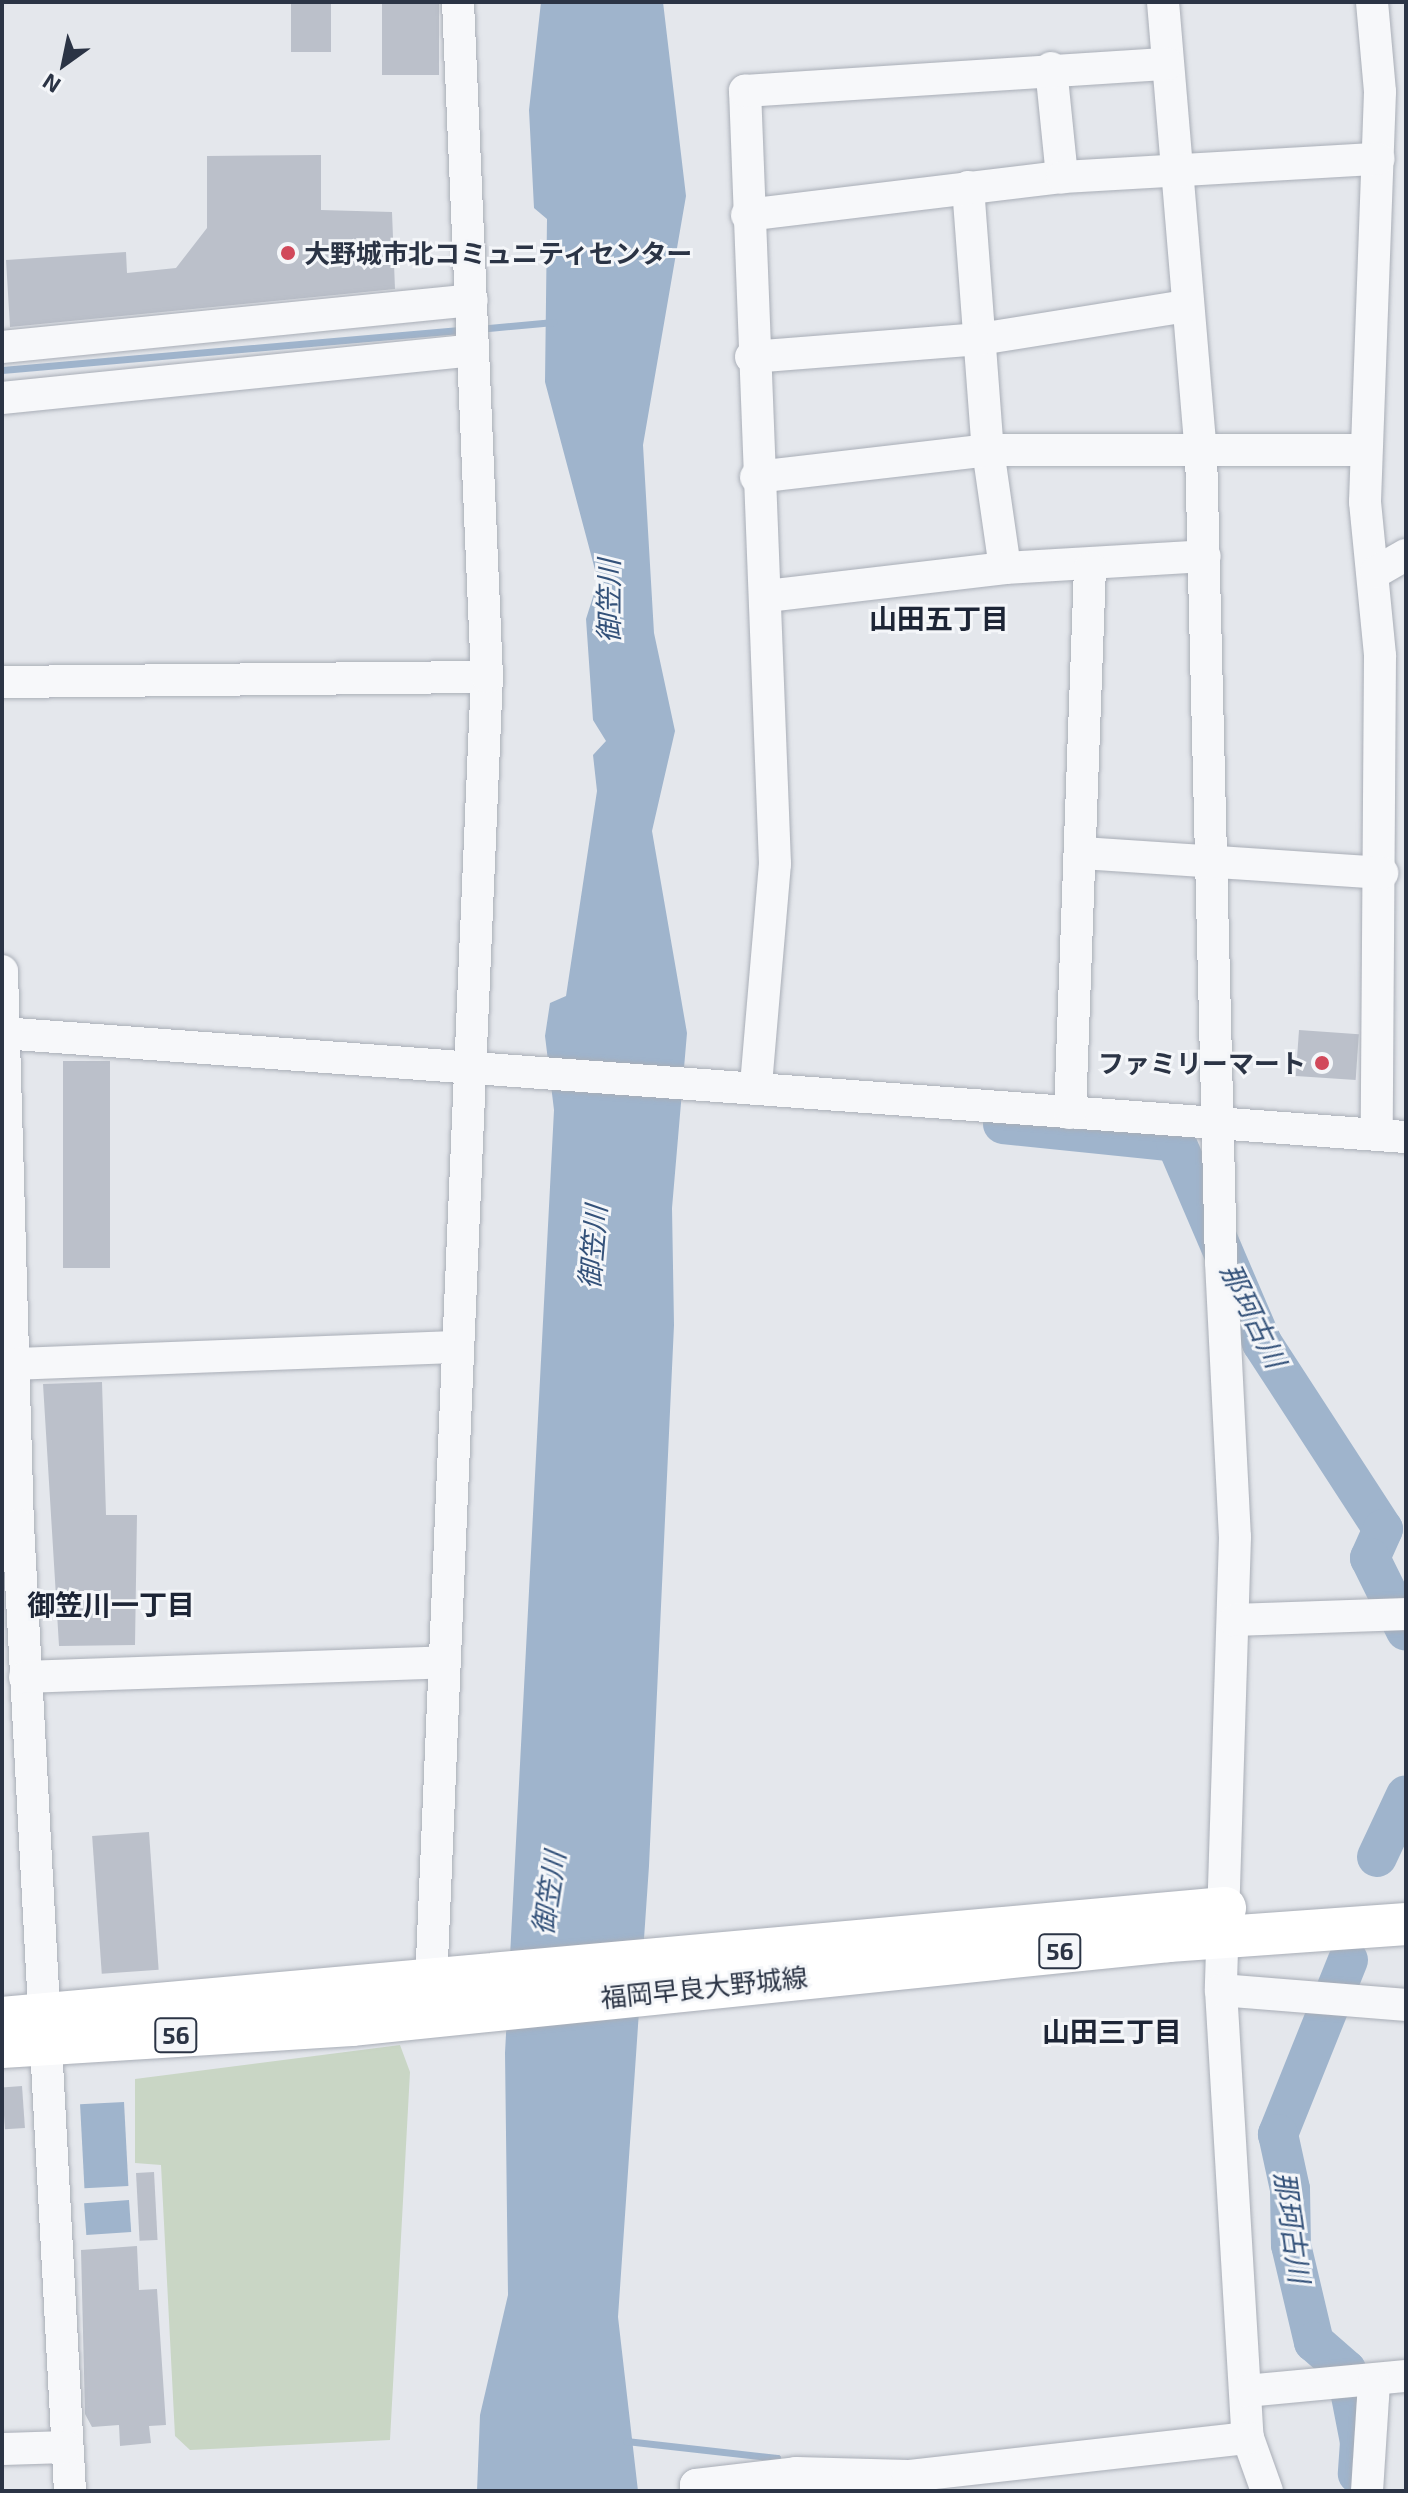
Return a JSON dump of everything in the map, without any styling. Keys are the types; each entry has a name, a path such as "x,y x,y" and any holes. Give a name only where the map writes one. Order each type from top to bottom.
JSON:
{"main road":[{"name":"福岡早良大野城線","path":"2,2047 29,2025 347,2007 1220,1923 1406,1896"},
{"name":"福岡早良大野城線","path":"1220,1923 1406,1924"},
{"name":"福岡早良大野城線","path":"347,2007 431,1984 717,1969"}],"street":[{"path":"431,1984 458,1347 480,1067 487,677 458,2"},
{"path":"1163,2 1185,306 1201,451 1222,1126 1235,1620 1220,1923 1221,1990 1248,2438 1267,2491"},
{"path":"3,1033 749,1084 1222,1126 1392,1136 1382,873 1376,572 1366,450 1378,159 1372,2"},
{"path":"749,1084 775,864 767,596 756,477 751,357 745,91 1051,68 1167,64"},
{"path":"1051,68 1062,177"},
{"path":"747,215 1062,177 1176,175 1378,159"},
{"path":"968,187 988,450 1005,568"},
{"path":"2,347 472,300"},
{"path":"751,357 980,339 1185,306"},
{"path":"2,398 472,350"},
{"path":"756,477 988,450 1366,450"},
{"path":"1376,572 1406,555"},
{"path":"767,596 1005,568 1090,567 1205,556"},
{"path":"1070,1113 1083,853 1090,567"},
{"path":"2,682 487,677"},
{"path":"1083,853 1382,873"},
{"path":"2,971 14,1364 10,1525 25,1677 29,2025 70,2491"},
{"path":"14,1364 458,1347"},
{"path":"1235,1620 1406,1614"},
{"path":"25,1677 445,1662"},
{"path":"1221,1990 1406,2005"},
{"path":"1246,2391 1374,2382 1406,2376"},
{"path":"1367,2491 1374,2382"},
{"path":"696,2491 696,2485 796,2473 907,2484 1248,2438"},
{"path":"2,2449 66,2447"}],"green space":[{"path":"400,2045 410,2072 390,2440 190,2450 175,2436 161,2165 135,2163 135,2079"}],"water":[{"name":"御笠川","path":"541,2 663,2 686,196 643,445 654,633 675,731 652,831 687,1033 672,1208 674,1325 649,1866 618,2317 638,2491 477,2491 480,2415 508,2295 505,2053 554,1110 545,1036 550,1003 566,996 597,791 593,755 606,741 593,720 586,619 598,581 545,382 547,219 534,208 529,110"},
{"path":"124,2102 128,2186 84,2188 80,2104"},
{"path":"129,2200 131,2232 86,2235 84,2203"}],"building":[{"path":"291,2 331,2 331,52 291,52"},
{"path":"382,2 439,2 439,75 382,75"},
{"path":"321,155 321,210 392,212 395,289 10,327 6,260 126,252 127,273 176,268 207,228 207,156"},
{"path":"1299,1030 1359,1034 1356,1080 1296,1076"},
{"path":"63,1061 110,1061 110,1268 63,1268"},
{"path":"102,1382 106,1515 137,1515 135,1645 59,1646 43,1384"},
{"path":"149,1832 159,1970 102,1974 92,1836"},
{"path":"22,2086 25,2128 5,2129 2,2087"},
{"path":"154,2172 158,2240 140,2241 136,2173"},
{"path":"137,2246 139,2290 157,2289 166,2425 149,2426 151,2443 120,2446 119,2425 92,2427 85,2414 81,2250"}],"waterway":[{"path":"478,329 554,322"},
{"path":"2,370 462,330"},
{"name":"那珂古川","path":"1003,1124 1176,1142 1262,1343 1383,1529 1370,1558 1406,1631"},
{"name":"那珂古川","path":"1377,1857 1406,1795"},
{"name":"那珂古川","path":"1348,1960 1278,2134 1290,2189 1291,2245 1314,2342 1346,2370 1360,2442 1358,2474"},
{"path":"626,2441 777,2458 778,2466"}],"place":[{"name":"大野城市北コミュニティセンター","path":"288,253"},
{"name":"ファミリーマート","path":"1322,1063"}],"district":[{"name":"山田五丁目","path":"939,618"},
{"name":"御笠川一丁目","path":"111,1604"},
{"name":"山田三丁目","path":"1112,2031"}]}
